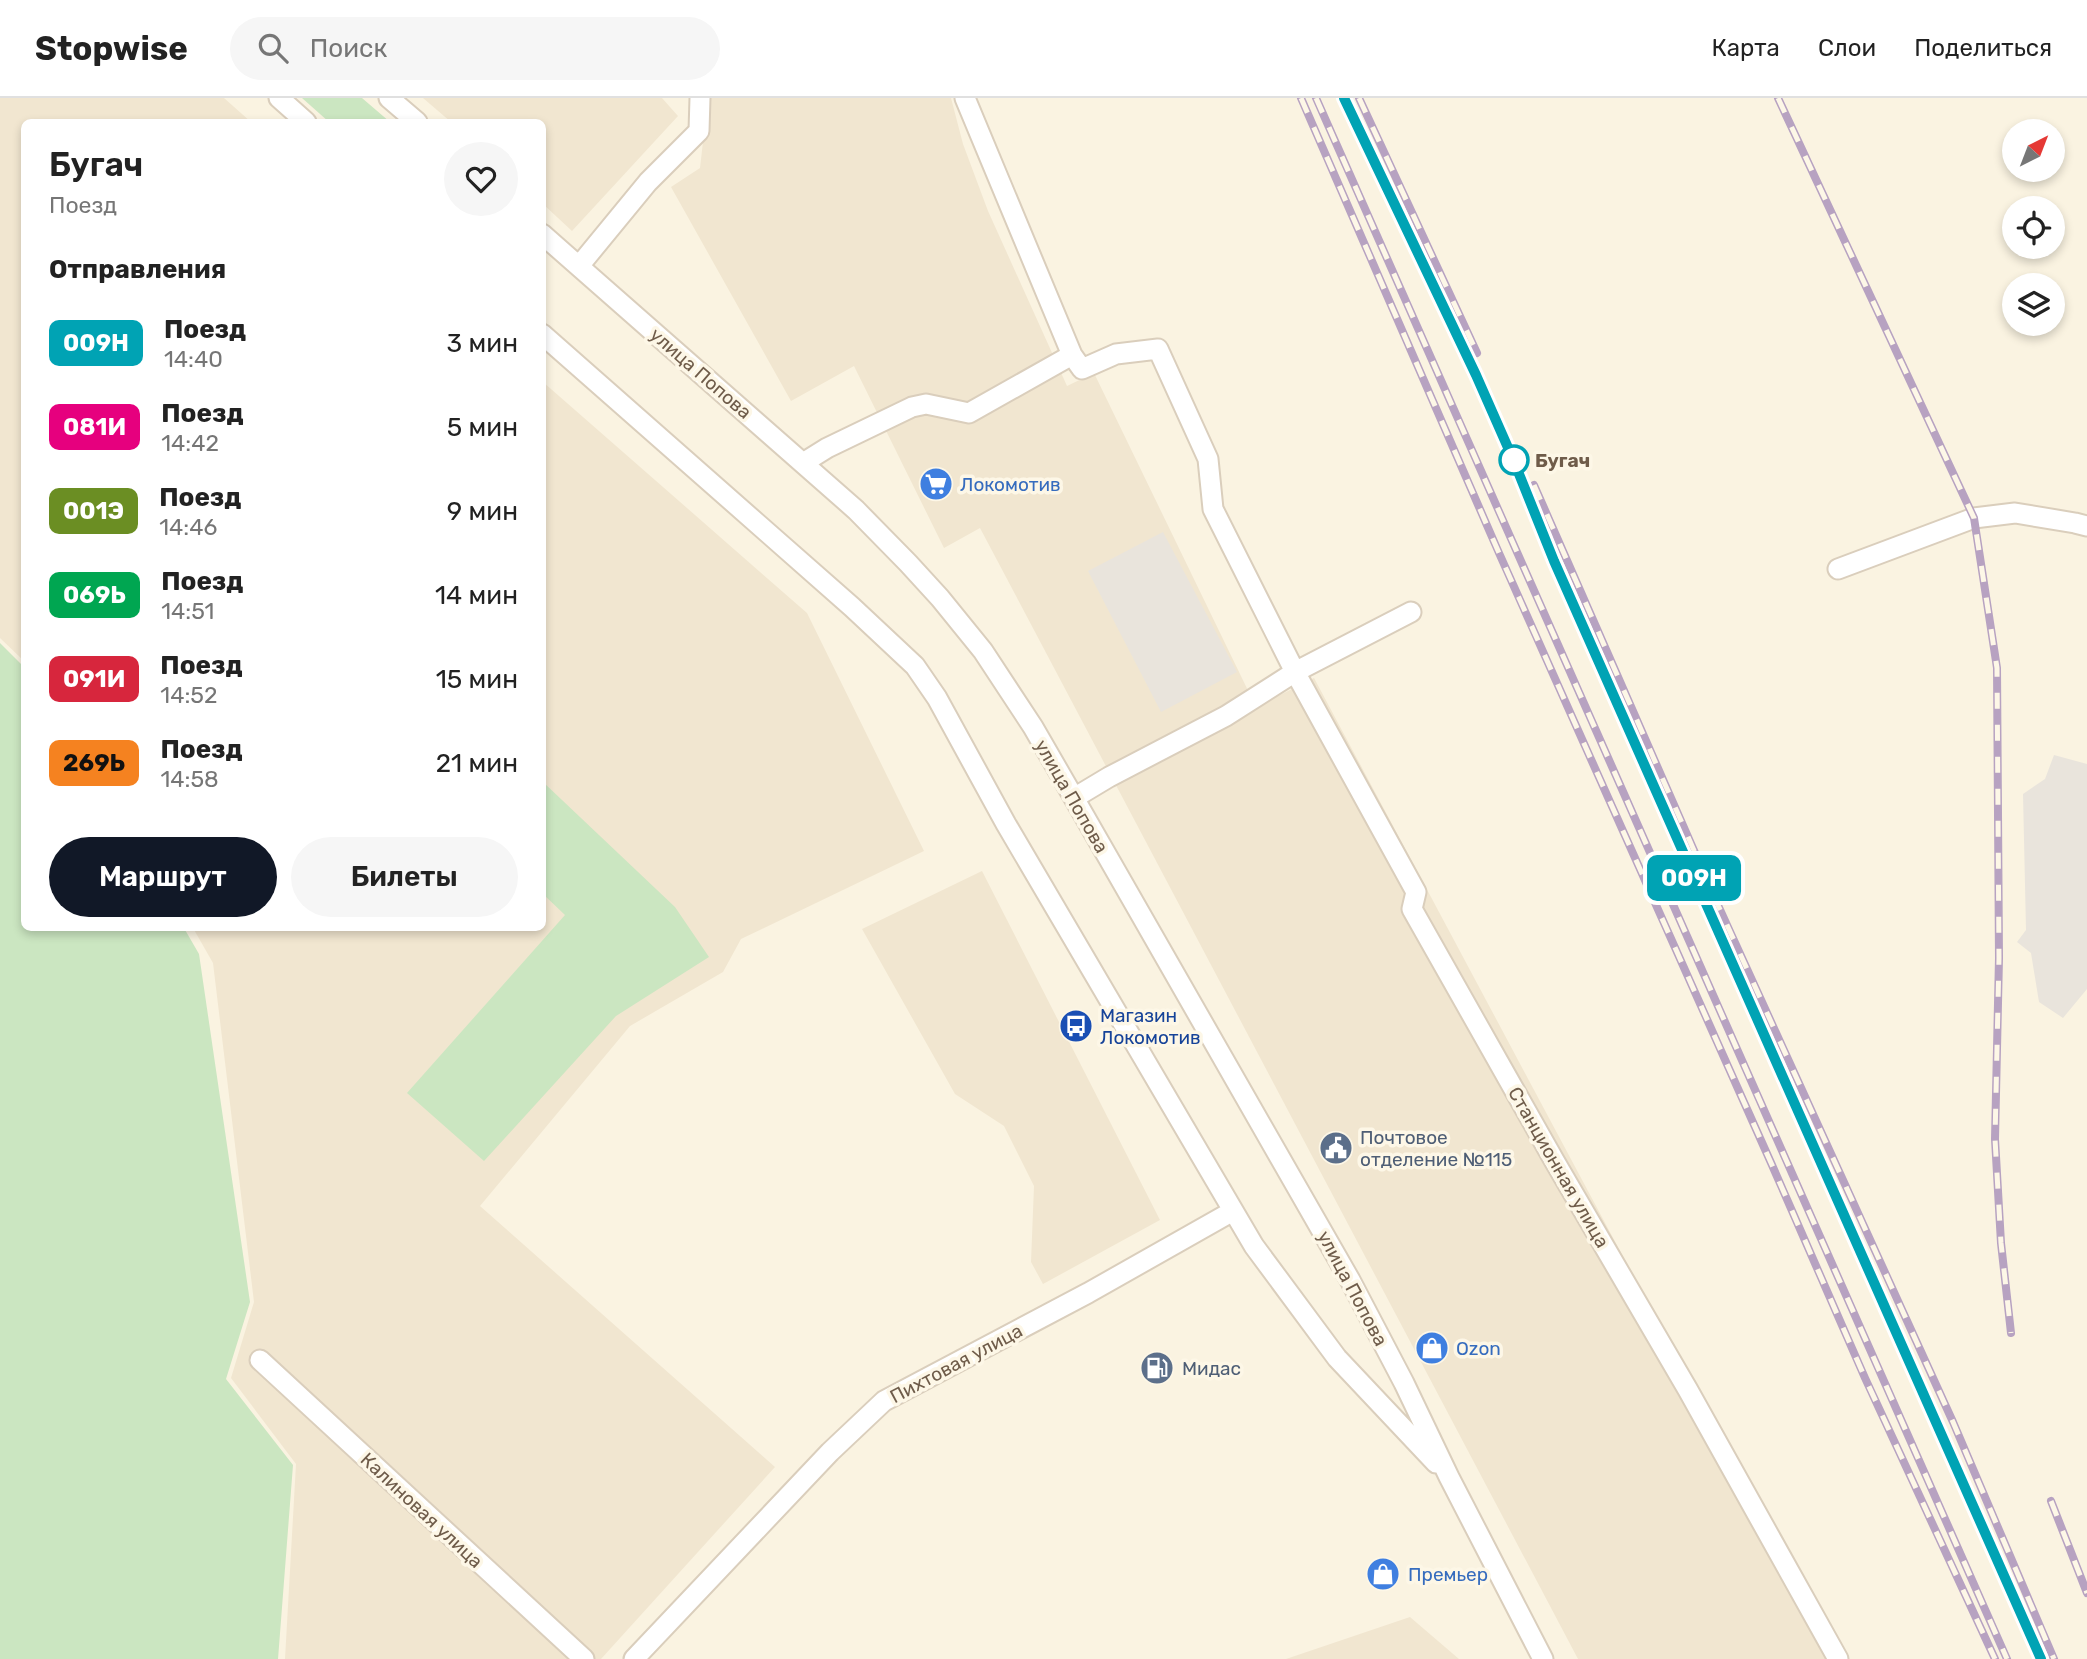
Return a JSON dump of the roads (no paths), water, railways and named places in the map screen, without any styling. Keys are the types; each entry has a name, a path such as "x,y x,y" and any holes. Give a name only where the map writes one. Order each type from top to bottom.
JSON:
{"street":[{"path":"279,98 303,119"},
{"path":"389,98 413,119"},
{"path":"579,266 648,182 699,131 700,98"},
{"path":"803,463 827,448 912,407 926,404 969,412 1072,355 965,98"},
{"name":"улица Попова","path":"546,237 865,519 949,608 983,651 1074,798 1350,1280 1543,1659"},
{"name":"улица Попова","path":"546,338 852,607 915,667 937,698 1006,824 1254,1246 1337,1358 1449,1477"},
{"name":"Станционная улица","path":"1072,355 1082,369 1116,354 1158,349 1208,459 1213,509 1295,672 1416,892 1412,909 1688,1390 1838,1659"},
{"path":"1838,569 1974,518 2015,513 2087,526"},
{"path":"1074,798 1226,716 1295,672 1410,612"},
{"name":"Пихтовая улица","path":"634,1659 830,1452 884,1401 1088,1293 1233,1211"},
{"name":"Калиновая улица","path":"260,1360 584,1659"}],"railway":[{"path":"1301,98 1499,553 1865,1378 1995,1659"},
{"path":"1316,98 2007,1659"},
{"path":"1344,98 1477,375 1554,561 2041,1659"},
{"path":"1359,98 1477,353"},
{"path":"1778,98 1974,518 1997,668 1999,958 1995,1139 2001,1243 2011,1333"},
{"path":"1534,485 1717,903 1953,1422 2054,1659"},
{"path":"2051,1501 2087,1593"}],"train":[{"name":"009Н","path":"1344,98 1476,375 1554,561 2041,1659"}],"place":[{"name":"Бугач","path":"1514,460"},
{"name":"Локомотив","path":"936,484"},
{"name":"Магазин Локомотив","path":"1076,1026"},
{"name":"Почтовое отделение №115","path":"1336,1148"},
{"name":"Ozon","path":"1432,1348"},
{"name":"Мидас","path":"1157,1368"},
{"name":"Премьер","path":"1383,1574"}]}
